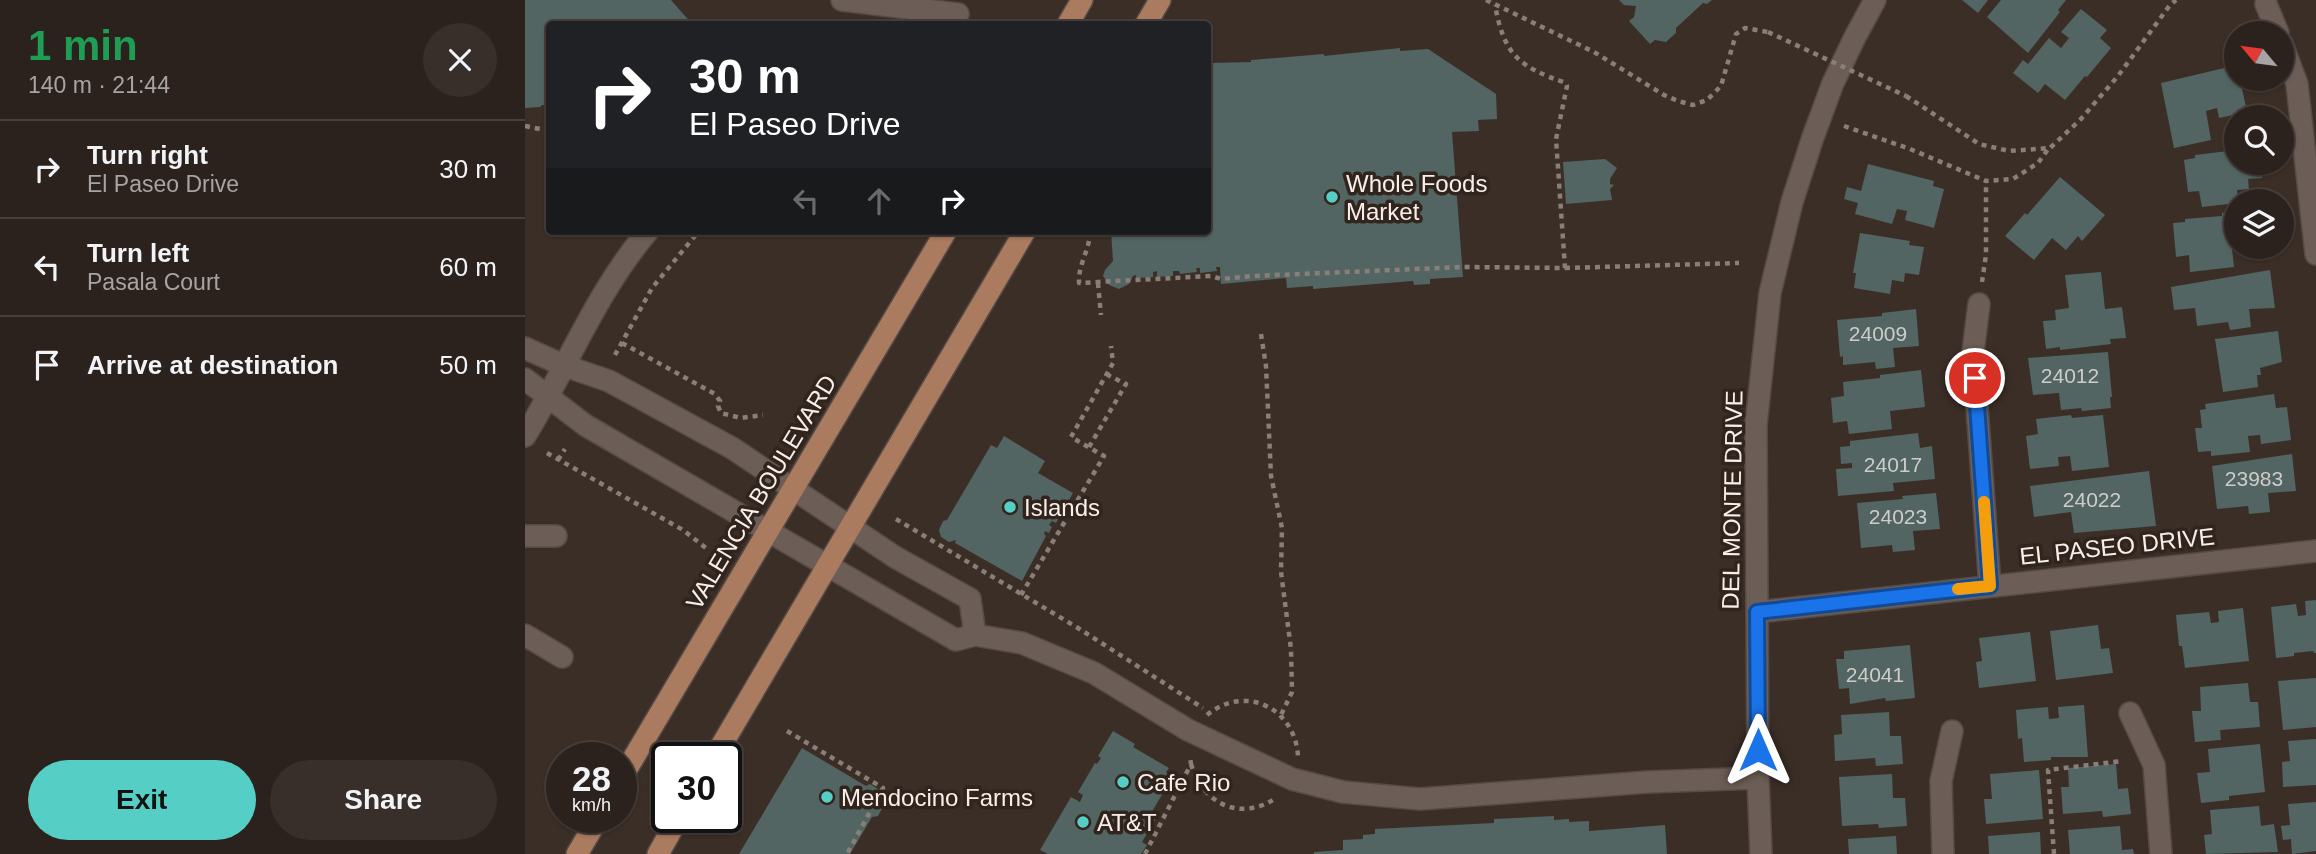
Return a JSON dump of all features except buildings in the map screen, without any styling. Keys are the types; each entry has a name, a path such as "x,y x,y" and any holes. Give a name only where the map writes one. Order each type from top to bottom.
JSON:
{"main road":[{"path":"1070,21 1082,0"},
{"path":"1148,21 1160,0"},
{"name":"VALENCIA BOULEVARD","path":"637,752 944,235"},
{"path":"723,742 1023,235"},
{"path":"577,854 589,833"},
{"path":"657,854 669,833"}],"street":[{"path":"842,0 958,13"},
{"name":"DEL MONTE DRIVE","path":"1761,854 1758,778 1756,425 1770,293 1792,202 1813,137 1839,72 1875,0"},
{"path":"2266,4 2273,21"},
{"path":"2294,76 2316,254"},
{"path":"525,436 608,285 645,235"},
{"path":"1979,304 1973,352 1990,586"},
{"path":"525,348 565,366 603,378 732,448 895,558 970,598 975,635"},
{"path":"525,379 585,425 956,640 975,635 1022,643 1094,673 1188,730 1292,779 1343,792 1420,799 1649,782 1758,778"},
{"path":"525,536 556,536"},
{"name":"EL PASEO DRIVE","path":"1757,612 2316,551"},
{"path":"525,635 562,657"},
{"path":"2130,713 2154,765 2161,854"},
{"path":"1943,854 1941,781 1952,732"}],"path":[{"path":"1486,0 1594,52 1678,101 1693,104 1707,100 1721,86 1736,34 1745,28 1767,32 1906,96 1979,144 2009,151 2050,148"},
{"path":"2163,0 2170,5"},
{"path":"1844,125 1986,181 2013,179 2038,163 2080,120 2118,76 2176,0"},
{"path":"1495,5 1499,29 1514,55 1537,73 1566,83 1567,86 1556,139 1565,268"},
{"path":"525,126 546,130"},
{"path":"1979,304 1986,255 1986,181"},
{"path":"615,355 652,288 696,235"},
{"path":"1090,235 1090,243 1078,269 1079,284 1211,276 1221,279 1463,267 1565,268 1739,263"},
{"path":"1098,283 1101,315"},
{"path":"1261,334 1268,390 1271,476 1282,528 1281,572 1291,649 1292,692 1281,715"},
{"path":"622,343 715,394 720,401 718,406 721,413 741,418 763,415"},
{"path":"1021,595 1104,456 1071,437 1114,363 1111,346"},
{"path":"1089,447 1126,384 1108,374"},
{"path":"558,460 565,449"},
{"path":"547,453 683,530 706,548"},
{"path":"895,519 1077,628 1209,713"},
{"path":"786,731 883,788 846,854"},
{"path":"2054,854 2048,770 2122,761"},
{"path":"1145,854 1191,764"}],"slow traffic":[{"path":"1958,589 1990,586 1984,502"}],"place":[{"name":"Whole Foods Market","path":"1332,197"},
{"name":"Islands","path":"1010,507"},
{"name":"Cafe Rio","path":"1123,782"},
{"name":"Mendocino Farms","path":"827,797"},
{"name":"AT&T","path":"1083,822"}],"route":[{"path":"1758,750 1757,612 1990,586 1975,378"}]}
